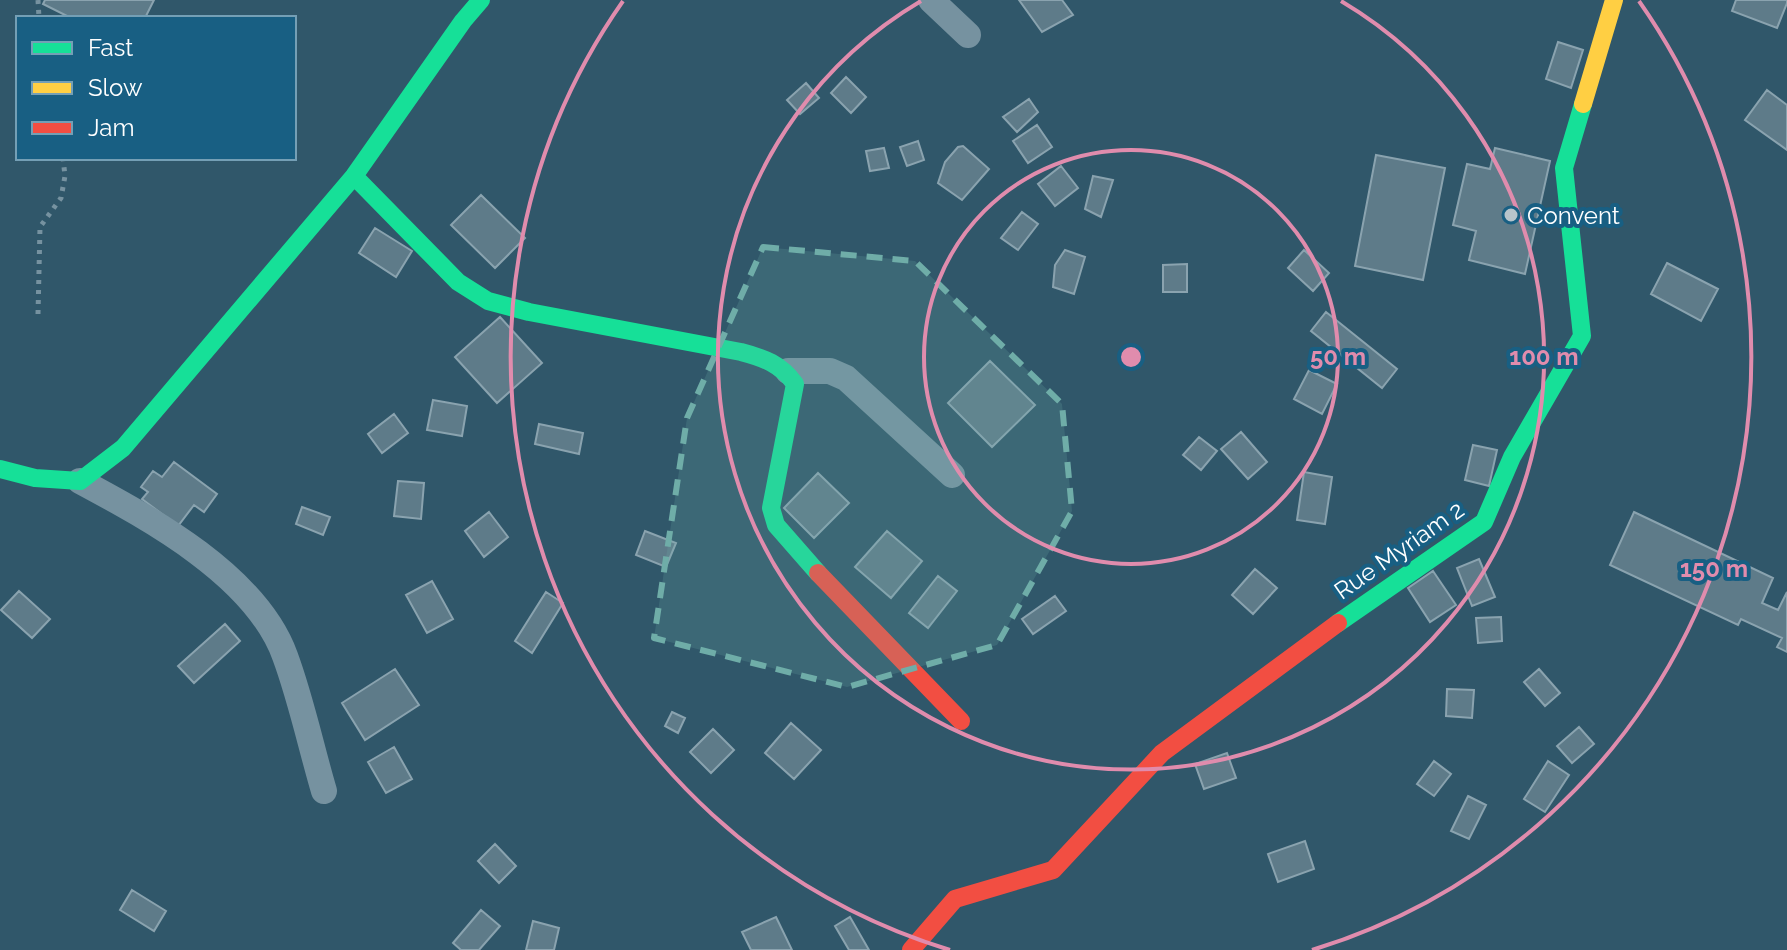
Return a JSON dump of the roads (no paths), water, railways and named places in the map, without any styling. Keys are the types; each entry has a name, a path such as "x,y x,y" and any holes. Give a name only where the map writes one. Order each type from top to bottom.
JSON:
{"street":[{"path":"80,481 123,448 354,176 481,0"},
{"path":"931,0 968,35"},
{"name":"Rue Myriam 2","path":"911,950 955,899 1053,870 1162,753 1377,594 1484,522 1512,457 1582,336 1564,168 1614,0"},
{"path":"354,176 458,282 488,301 529,312 741,352 772,360 788,371 795,384 771,508 776,525 793,547 961,721"},
{"path":"788,371 830,371 846,378 952,475"},
{"path":"0,469 35,478 80,481 149,517 227,577 251,600 271,626 285,655 324,791"}],"place":[{"name":"Convent","path":"1511,215"}]}
